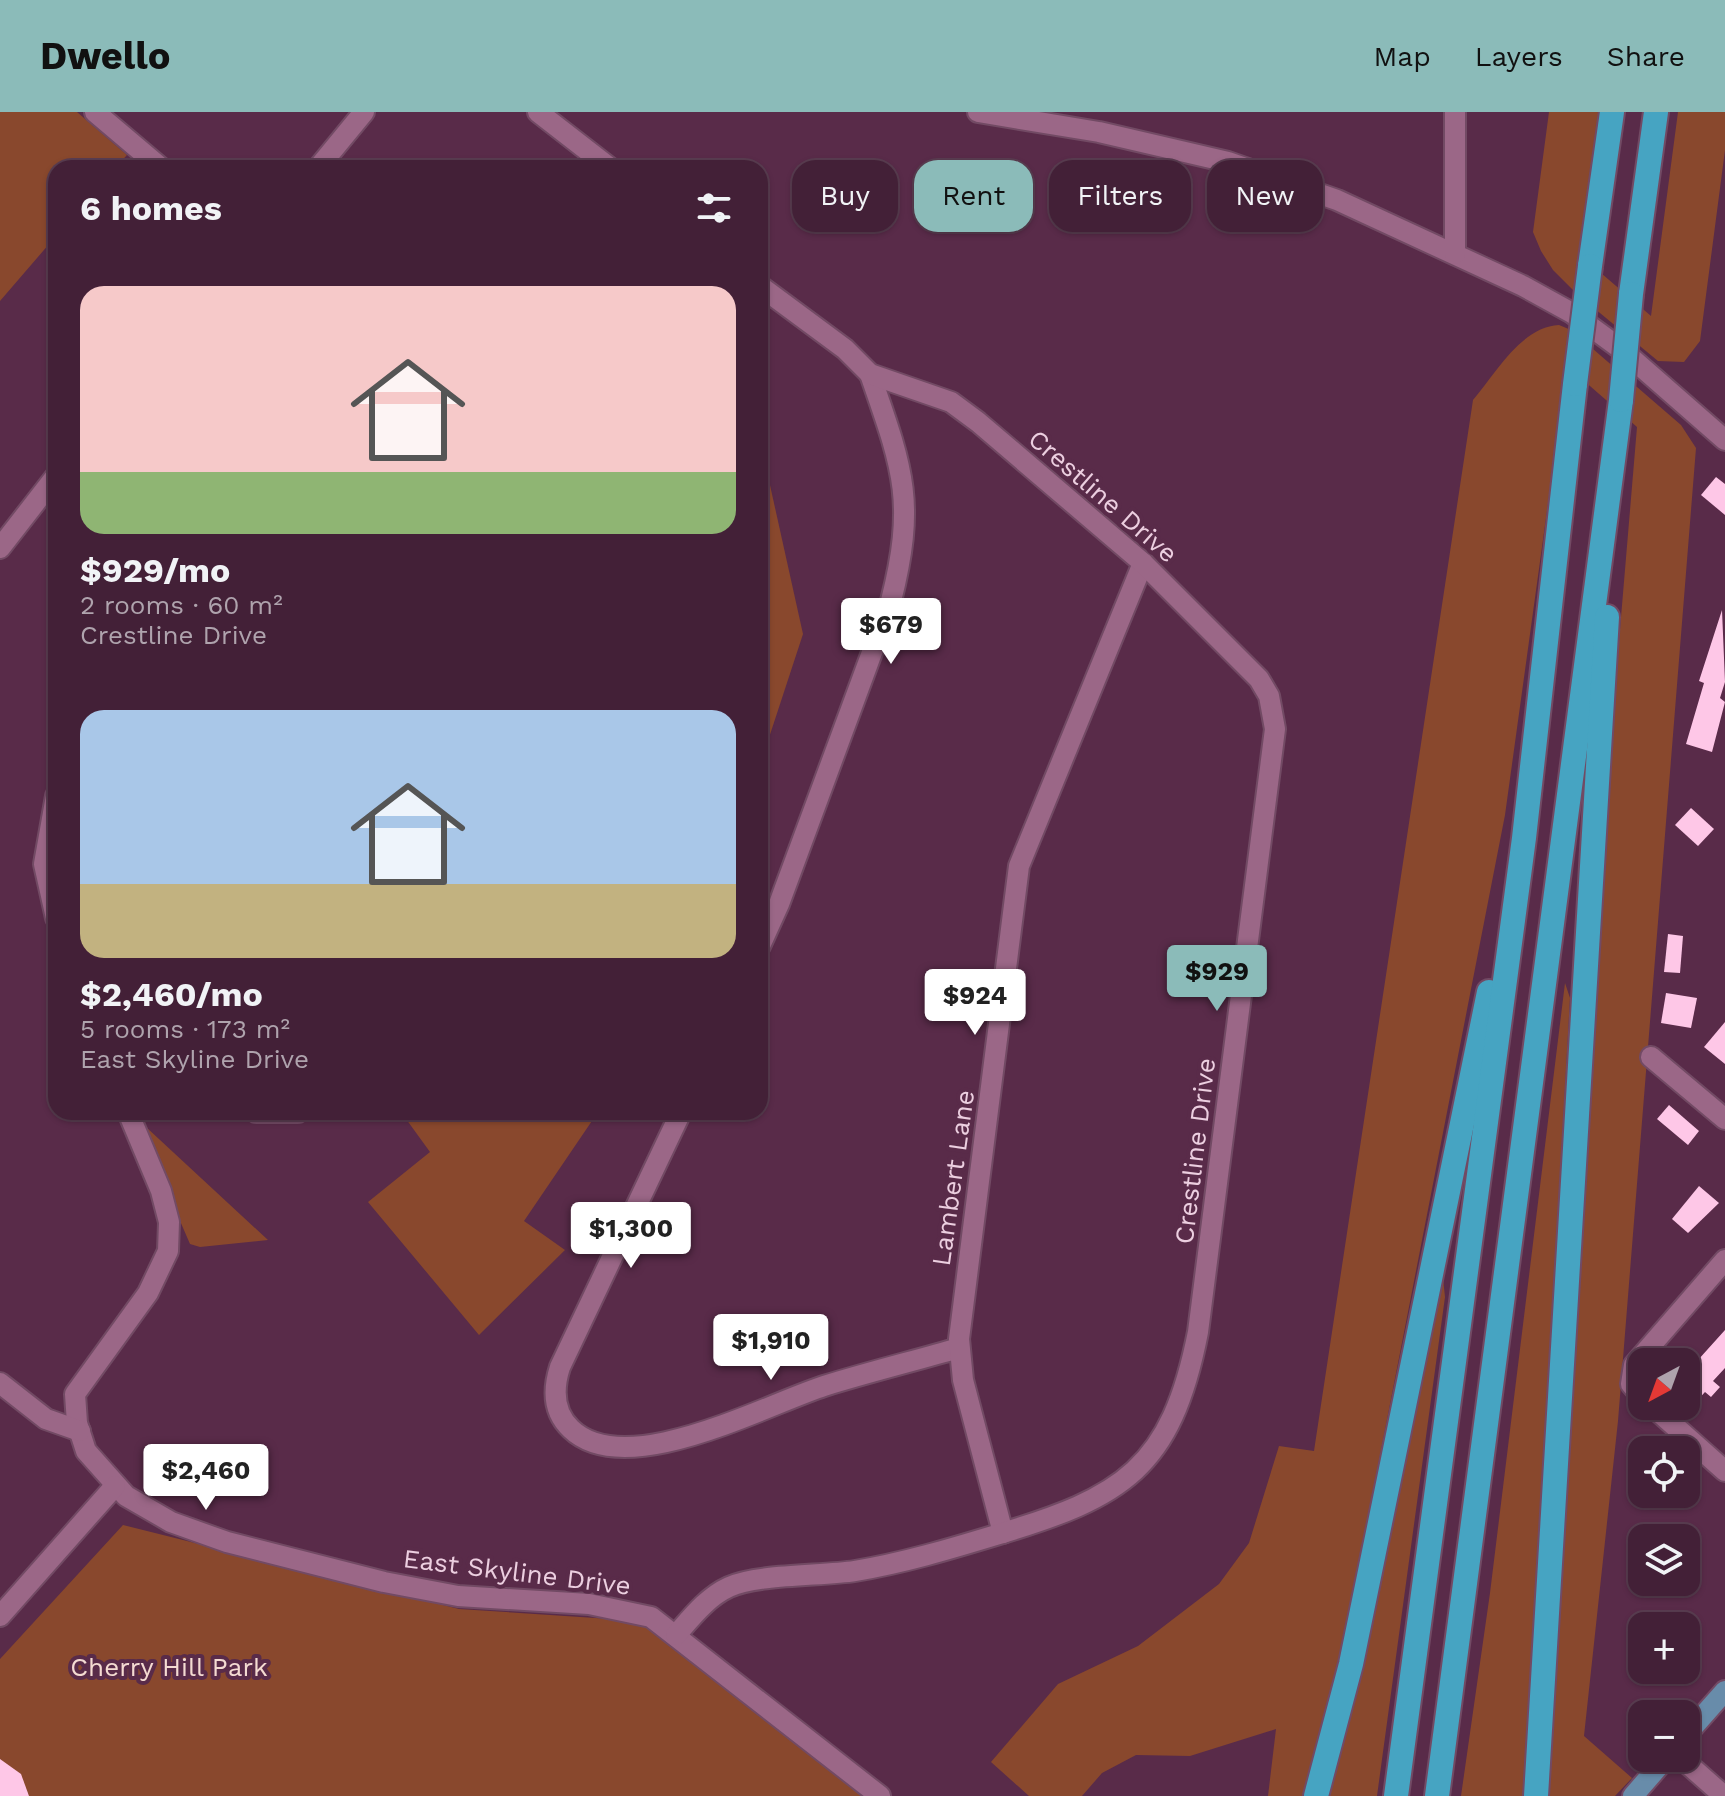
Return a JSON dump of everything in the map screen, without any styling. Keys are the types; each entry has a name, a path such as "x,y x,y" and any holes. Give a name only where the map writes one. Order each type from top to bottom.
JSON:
{"highway":[{"path":"1396,1796 1524,838 1575,384 1612,112"},
{"path":"1437,1796 1621,400 1631,294 1656,112"},
{"path":"1536,1796 1557,1392 1610,572 1612,461"},
{"path":"1316,1796 1351,1664 1474,1058 1524,838"}],"main road":[{"path":"1700,1719 1725,1691"},
{"path":"1633,1796 1654,1772"}],"street":[{"path":"95,112 152,160"},
{"path":"325,160 364,112"},
{"path":"538,112 600,160"},
{"path":"978,112 1099,132 1228,162 1324,194 1538,293 1590,325 1725,440"},
{"path":"1455,112 1455,254"},
{"name":"Crestline Drive","path":"676,1635 715,1594 731,1585 855,1571 926,1556 1095,1500 1135,1471 1172,1419 1182,1397 1198,1332 1275,729 1269,696 1259,679 1143,563 951,402 870,374 845,349 768,292"},
{"path":"768,928 891,601 902,556 906,504 902,474 870,374"},
{"path":"0,548 48,486"},
{"name":"Lambert Lane","path":"1003,1533 963,1380 959,1348 971,1225 1019,866 1143,563"},
{"path":"48,857 44,864 48,882"},
{"path":"1651,1057 1725,1119"},
{"name":"East Skyline Drive","path":"131,1120 161,1191 169,1222 168,1251 148,1293 75,1394 86,1451 115,1486 171,1522 278,1556 458,1596 619,1608 651,1617 880,1796"},
{"path":"677,1120 560,1367 556,1405 576,1434 595,1445 616,1448 657,1444 824,1386 959,1348"},
{"path":"1649,1348 1725,1260"},
{"path":"0,1383 46,1419 80,1431"},
{"path":"1668,1420 1725,1471"},
{"path":"0,1616 115,1486"},
{"path":"1697,1772 1724,1796"}],"green space":[{"path":"0,112 77,112 127,155 122,160 48,160 48,245 0,301"},
{"path":"1549,112 1599,112 1580,255 1651,316 1678,112 1725,112 1725,150 1700,341 1684,362 1658,361 1577,294 1553,270 1541,251 1533,232"},
{"path":"1559,325 1571,330 1681,425 1696,448 1618,1421 1584,1736 1632,1778 1615,1796 1546,1796 1600,867 1637,427 1567,366 1505,815 1336,1681 1303,1796 1268,1796 1276,1729 1190,1756 1136,1755 1102,1773 1082,1796 1029,1796 991,1762 1058,1684 1138,1646 1219,1584 1249,1543 1279,1446 1314,1451 1473,400 1521,342 1545,328"},
{"path":"768,476 803,634 768,741"},
{"path":"1565,983 1570,998 1526,1796 1461,1796 1490,1593"},
{"path":"136,1120 145,1120 146,1127 268,1240 200,1247 190,1244"},
{"path":"407,1120 593,1120 524,1221 565,1250 479,1335 368,1202 430,1152"},
{"path":"1443,1278 1445,1297 1377,1796 1325,1796 1369,1639 1437,1292"},
{"name":"Cherry Hill Park","path":"123,1525 459,1609 626,1620 651,1628 865,1796 0,1796 0,1659"}],"building":[{"path":"1716,477 1725,484 1725,515 1701,495"},
{"path":"1722,610 1725,682 1720,698 1725,702 1712,752 1686,744 1704,683 1699,681"},
{"path":"1691,808 1714,829 1698,846 1675,825"},
{"path":"1668,934 1683,936 1680,973 1664,972"},
{"path":"1666,993 1697,998 1691,1028 1661,1023"},
{"path":"1725,1022 1725,1064 1704,1047"},
{"path":"1669,1105 1699,1131 1688,1145 1657,1119"},
{"path":"1699,1186 1719,1203 1688,1233 1672,1219"},
{"path":"1725,1330 1725,1368 1713,1381 1720,1387 1711,1397 1705,1392 1700,1398 1700,1358"},
{"path":"0,1759 21,1774 29,1796 0,1796"}]}
